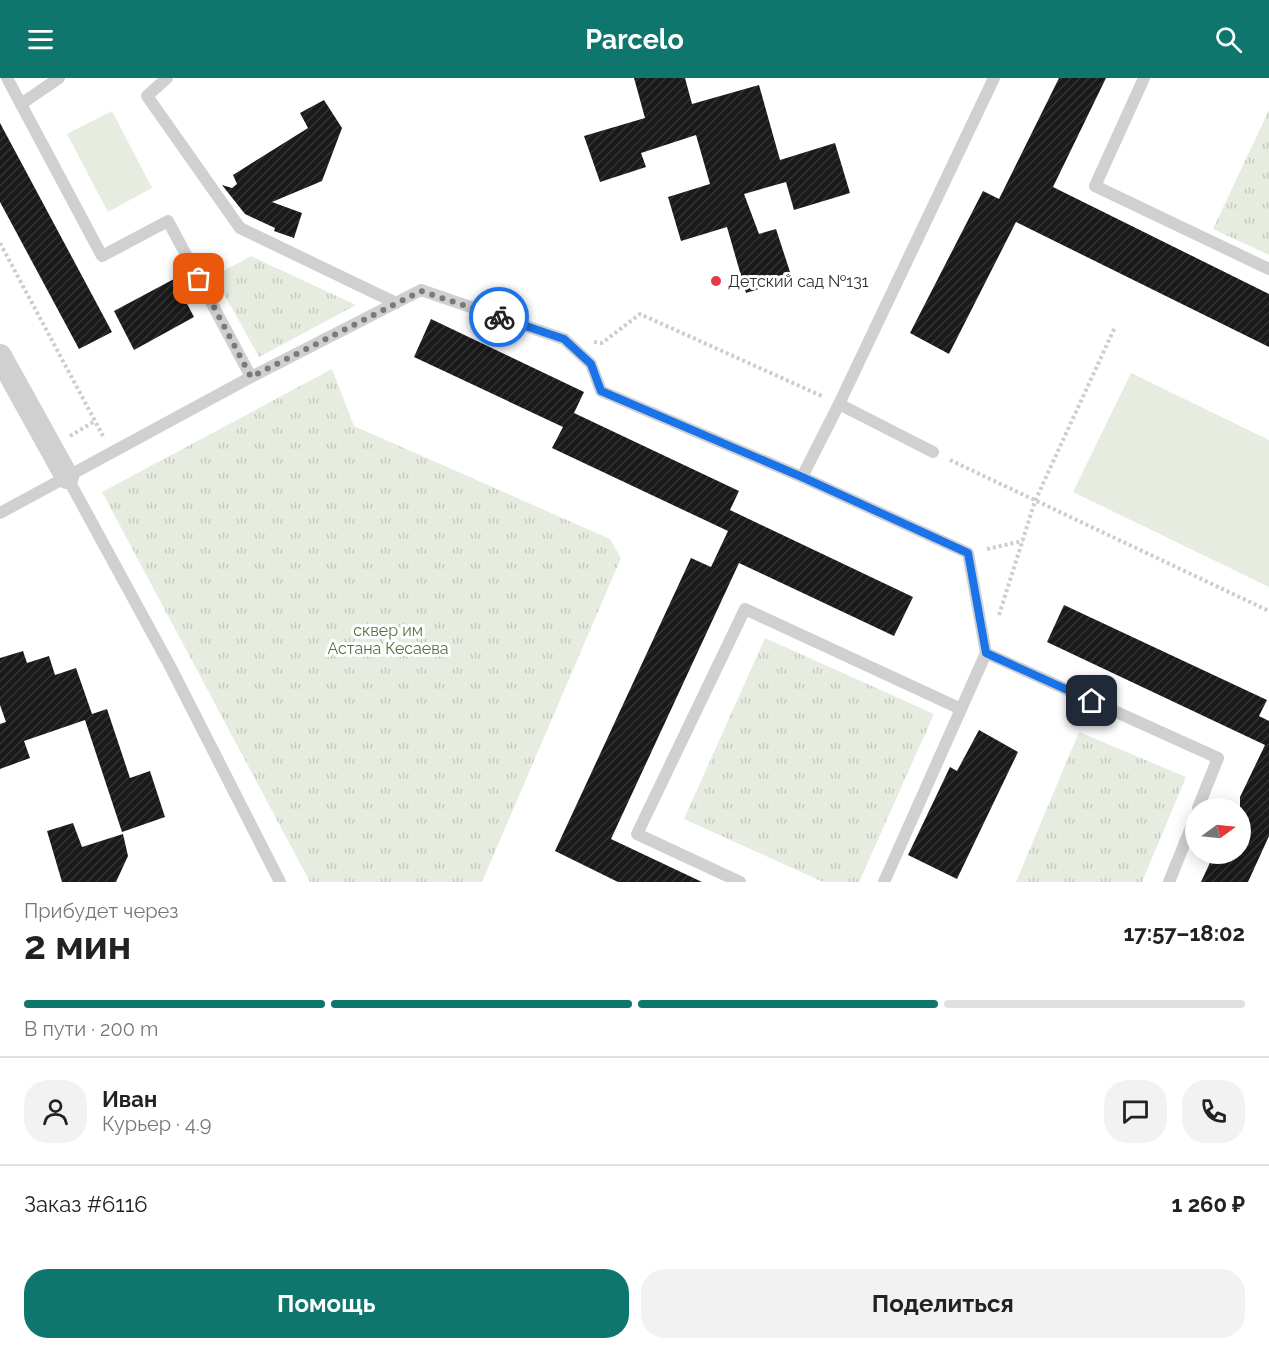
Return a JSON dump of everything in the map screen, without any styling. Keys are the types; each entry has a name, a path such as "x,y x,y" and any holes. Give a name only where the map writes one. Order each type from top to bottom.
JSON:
{"street":[{"path":"0,356 67,477"}],"lane":[{"path":"7,78 102,256 168,221 251,377"},
{"path":"21,104 59,78"},
{"path":"167,78 147,96 240,228 396,303"},
{"path":"802,477 994,78"},
{"path":"1144,78 1095,186 1269,269"},
{"path":"0,513 251,377 421,291 564,339 591,364 601,391 802,477 968,553 986,653 884,882"},
{"path":"839,404 933,452"},
{"path":"67,477 170,666 280,882"},
{"path":"740,882 637,834 745,609 961,709"},
{"path":"986,653 1218,758 1202,798"},
{"path":"1169,882 1185,842"}],"path":[{"path":"0,243 113,453"},
{"path":"564,339 602,343 640,314 839,404"},
{"path":"986,653 1035,501 1115,327"},
{"path":"933,452 1269,611"},
{"path":"968,553 1023,541"}],"green space":[{"path":"1269,110 1269,255 1213,229"},
{"path":"112,111 152,188 108,212 67,134"},
{"path":"251,256 356,305 259,357 214,276"},
{"name":"сквер им Астана Кесаева","path":"332,369 354,426 610,539 621,558 482,882 310,882 102,492"},
{"path":"1131,373 1269,440 1269,587 1073,492"},
{"path":"765,638 934,714 859,882 823,882 684,819"},
{"path":"1079,732 1186,777 1142,882 1016,882"}],"building":[{"path":"634,78 685,78 692,104 759,85 780,160 835,143 850,193 794,210 786,182 744,194 759,234 776,229 792,278 746,293 727,227 681,241 668,197 710,184 696,135 641,153 646,167 600,182 584,136 645,118"},
{"path":"1059,78 1106,78 1053,187 1269,294 1269,347 1016,222 949,354 910,333 983,191 999,199"},
{"path":"324,100 342,128 322,181 272,202 302,213 294,238 274,231 275,228 245,214 222,185 232,188 237,184 233,175 308,128 300,113"},
{"path":"0,123 112,332 79,349 0,202"},
{"path":"174,279 194,317 134,350 114,311"},
{"path":"431,319 584,392 574,413 739,491 730,510 913,597 894,636 739,563 611,839 702,882 618,882 555,851 691,558 711,567 728,531 552,448 563,427 414,357"},
{"path":"1064,605 1267,700 1259,716 1269,721 1269,836 1248,882 1201,882 1209,864 1251,864 1251,798 1240,797 1265,745 1047,642"},
{"path":"23,651 27,663 49,656 55,675 76,668 92,714 107,709 130,778 150,771 165,817 122,832 85,720 24,741 30,758 0,769 0,724 6,722 0,705 0,658"},
{"path":"979,730 1018,752 957,879 908,855 950,767 957,771"},
{"path":"73,823 82,847 123,834 128,856 116,882 62,882 47,831"}],"way so far":[{"path":"199,279 251,377 421,291 499,317"}],"place":[{"name":"Детский сад №131","path":"716,281"}],"route":[{"path":"499,317 564,339 591,364 601,391 802,477 968,553 986,653 1092,701"}]}
